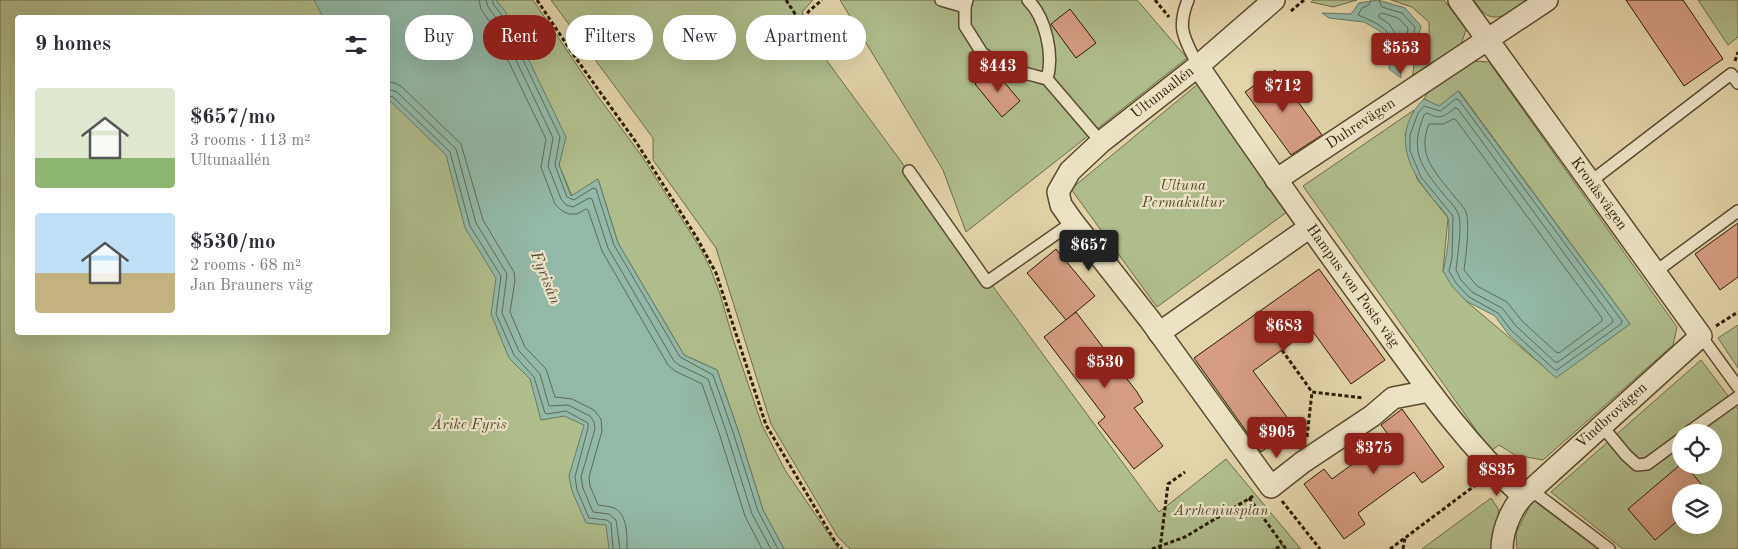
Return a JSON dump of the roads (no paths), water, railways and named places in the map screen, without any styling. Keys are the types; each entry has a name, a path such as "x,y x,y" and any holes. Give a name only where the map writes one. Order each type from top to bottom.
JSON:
{"street":[{"name":"Ultunaallén","path":"1073,222 1062,205 1058,192 1070,171 1101,142 1198,66 1274,0"},
{"name":"Kronåsvägen","path":"1459,0 1701,336"},
{"name":"Duhrevägen","path":"1276,180 1547,0"},
{"name":"Hampus von Posts väg","path":"1198,66 1276,180 1429,391 1496,472 1527,493"},
{"path":"1073,222 1159,333 1271,487 1365,421 1393,398 1429,391"},
{"path":"1159,333 1310,227"},
{"name":"Vindbrovägen","path":"1527,493 1701,336"},
{"path":"1502,549 1502,541 1511,516 1527,493"}],"lane":[{"path":"940,0 966,4 965,26 982,53 1005,68 1048,80 1101,142"},
{"path":"1028,0 1043,26 1050,65 1048,80"},
{"path":"1188,0 1183,16 1182,32 1198,66"},
{"path":"1590,182 1731,74 1738,83"},
{"path":"909,171 987,282 1073,222"},
{"path":"1655,272 1738,211"},
{"name":"Kronåsvägen","path":"1701,336 1738,387"},
{"path":"1700,424 1738,397"},
{"path":"1602,426 1626,455 1637,465 1647,464 1672,446"},
{"name":"Hampus von Posts väg","path":"1527,493 1609,549"}],"water":[{"name":"Fyrisån","path":"314,0 496,0 505,11 507,15 483,15 483,60 529,60 566,137 559,165 571,196 598,179 618,243 684,355 717,370 763,510 784,549 609,549 606,525 586,523 572,491 569,476 584,425 564,416 541,420 530,379 509,358 491,314 496,278 465,228 446,155 390,101 390,15 322,15"},
{"path":"1378,0 1405,8 1421,26 1417,43 1401,63 1401,78 1389,69 1390,45 1380,31 1364,22 1329,18 1322,13 1351,14 1359,3"},
{"path":"1458,91 1630,324 1556,378 1508,334 1495,316 1466,301 1452,286 1443,271 1449,237 1448,218 1414,171 1406,147 1406,135 1408,123 1414,111 1424,99 1439,106"}],"park label":[{"name":"Ultuna Permakultur","path":"1183,194"},
{"name":"Årike Fyris","path":"469,425"},
{"name":"Arrheniusplan","path":"1221,511"}]}
